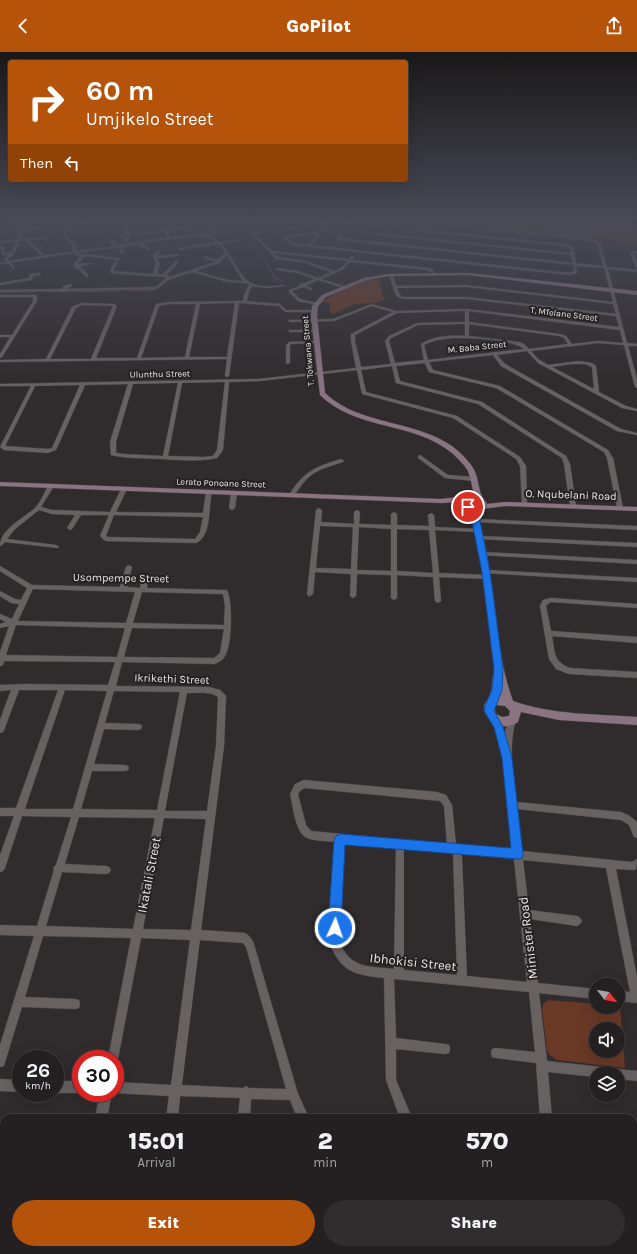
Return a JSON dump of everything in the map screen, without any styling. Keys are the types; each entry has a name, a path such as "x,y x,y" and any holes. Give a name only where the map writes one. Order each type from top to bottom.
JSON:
{"street":[{"path":"0,284 33,280 31,275 39,274"},
{"path":"136,274 164,275 168,276 167,280"},
{"path":"0,291 37,289 62,290 157,288 167,280 184,274"},
{"path":"205,274 262,287 284,286"},
{"path":"240,274 249,284"},
{"path":"305,274 343,287"},
{"path":"316,304 299,300 290,291 329,274"},
{"name":"T. Tokwana Street","path":"429,274 391,275 370,278 343,287 324,296 316,304 314,311 315,331 322,394 334,405 355,415 418,431 434,439 461,457 470,469 480,503"},
{"name":"T. Tokwana Street","path":"469,274 637,293"},
{"path":"608,274 637,387"},
{"path":"391,275 398,296 402,298 466,292 618,316"},
{"path":"245,302 249,284"},
{"path":"62,290 71,285"},
{"path":"301,285 311,289"},
{"path":"395,287 615,303"},
{"path":"0,357 32,308 37,289"},
{"path":"0,296 35,296"},
{"path":"132,383 113,442 112,452 119,456 165,458 209,459 217,456 220,450 236,302"},
{"path":"139,359 156,306 162,303 245,302 280,305 285,311 314,311"},
{"path":"187,358 198,303"},
{"path":"47,361 74,307 88,304 114,304 115,306 93,360"},
{"path":"290,321 336,320 372,305 396,312"},
{"path":"466,310 467,337"},
{"name":"T. Mfelane Street","path":"358,369 353,334 396,312 466,310 622,329"},
{"path":"572,345 565,337 560,335 467,323 417,324 390,337 387,341 396,380 400,383 477,402 566,459 568,464 573,506"},
{"path":"290,331 315,331"},
{"path":"0,336 13,336"},
{"path":"620,508 610,458 604,450 498,387 433,372 426,361 422,347 423,343 438,337 467,337 519,344 535,359 624,407 637,410"},
{"path":"288,363 288,345 290,343 316,342"},
{"name":"M. Baba Street","path":"319,373 605,342 637,345"},
{"path":"494,354 503,365 619,430 637,434"},
{"path":"0,361 230,358"},
{"path":"548,366 582,362 592,364 597,392"},
{"path":"358,369 362,390 366,394 454,417 518,458 524,466 525,505"},
{"name":"Ulunthu Street","path":"0,385 180,382 227,379 259,380 319,373"},
{"path":"165,458 180,382"},
{"path":"34,384 2,446 4,448 48,451 54,448 83,384"},
{"path":"420,456 447,477 474,482 467,502 478,530 483,554 499,669 511,704 516,712 513,720"},
{"path":"292,495 297,487 317,468 340,461"},
{"name":"Lerato Ponoane Street","path":"0,484 467,502 473,508 480,503"},
{"path":"2,542 16,526 38,508 51,486"},
{"path":"124,489 106,528 104,538 174,541 199,540 204,530 207,498 209,492"},
{"path":"232,508 234,493"},
{"path":"478,530 480,503"},
{"name":"O. Nqubelani Road","path":"480,503 637,509"},
{"path":"38,508 52,512 205,515"},
{"path":"310,594 319,510"},
{"path":"353,596 357,512"},
{"path":"70,528 79,513"},
{"path":"394,514 394,598"},
{"path":"431,515 438,601"},
{"path":"318,524 478,530 637,528"},
{"path":"478,530 637,545"},
{"path":"2,542 56,547"},
{"path":"483,554 637,562"},
{"path":"0,568 31,587 13,623 1,660 118,660"},
{"path":"123,589 129,568"},
{"path":"313,570 637,580"},
{"path":"0,1062 76,813 118,660 145,577"},
{"name":"Usompempe Street","path":"31,587 225,592 228,597 226,627 224,652 220,658 215,661 118,660"},
{"path":"0,593 13,601 23,603"},
{"path":"637,606 551,600 546,601 544,606 553,659 559,667 569,671 637,675"},
{"path":"0,616 13,623"},
{"path":"0,626 13,623 226,627"},
{"path":"549,634 637,640"},
{"path":"499,669 497,690 493,702 489,706 489,711 494,719 503,722 558,715"},
{"name":"Ikrikethi Street","path":"0,688 209,690 217,692 222,696 220,746 211,816"},
{"path":"0,730 16,688"},
{"path":"0,868 62,688"},
{"name":"Ikatali Street","path":"114,1050 161,815 184,690"},
{"path":"493,702 501,700 530,711 558,715 637,721"},
{"name":"Minister Road","path":"494,719 498,727 507,758 542,1062 546,1114"},
{"name":"Minister Road","path":"507,758 508,733 513,720"},
{"path":"100,726 138,727"},
{"path":"89,767 125,768"},
{"path":"462,980 454,848 448,805 443,798 436,796 304,784 298,787 294,794 302,827 308,834 312,835 340,840 454,848 633,866 637,863"},
{"path":"513,805 626,817 633,824 637,834"},
{"path":"0,812 211,816 197,934 172,1114"},
{"name":"Ibhokisi Street","path":"340,840 334,942 339,954 349,966 355,969 394,974 589,993"},
{"path":"400,844 390,1042 391,1084 404,1114"},
{"path":"610,863 636,998 625,997"},
{"path":"58,868 106,870"},
{"path":"525,914 577,921"},
{"path":"0,930 197,934 245,938 250,944 293,1095 301,1114"},
{"path":"18,1002 75,1004"},
{"path":"390,1042 445,1049"},
{"path":"496,1053 589,1070"},
{"path":"625,1075 637,1076"},
{"path":"0,1085 12,1086"},
{"path":"124,1088 293,1095"},
{"path":"244,1114 246,1092"},
{"path":"102,1114 104,1102"}],"shaded area":[{"path":"378,278 384,300 374,303 355,304 332,314 329,311 331,303 322,302 349,287"},
{"path":"549,1000 589,1003 589,1014 621,1014 621,1022 589,1022 589,1058 624,1058 625,1066 608,1066 557,1060 551,1056 547,1051 542,1008 544,1003"}],"waterway":[{"path":"272,274 276,282"},
{"path":"274,276 283,282"},
{"path":"126,291 155,290"},
{"path":"47,292 120,291"},
{"path":"0,292 34,292"}],"route":[{"path":"335,928 340,840 518,854 507,758 501,734 489,711 489,706 493,702 496,695 499,669 486,572 476,521 468,507"}]}
